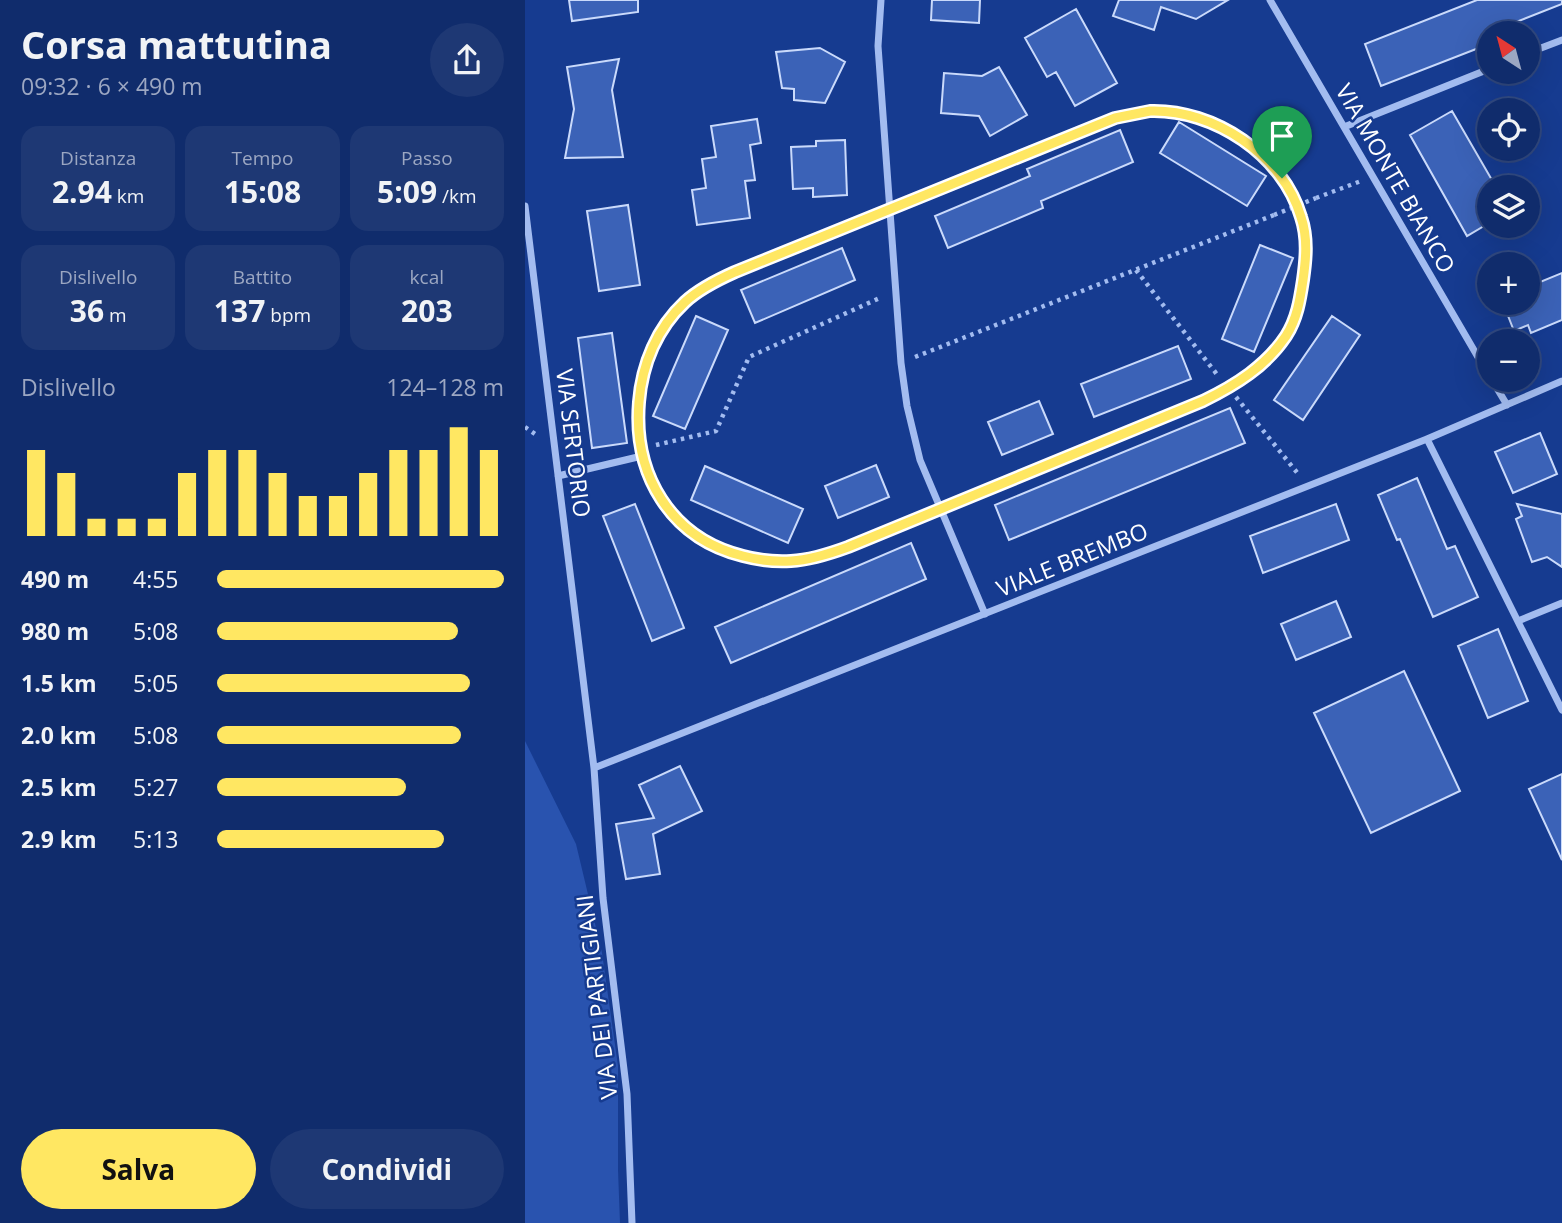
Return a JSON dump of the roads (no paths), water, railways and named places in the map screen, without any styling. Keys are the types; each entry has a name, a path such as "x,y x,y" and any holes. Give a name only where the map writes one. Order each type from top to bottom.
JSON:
{"street":[{"path":"881,0 878,46 901,363 907,405 916,446 985,614"},
{"name":"VIA MONTE BIANCO","path":"1270,0 1477,356"},
{"path":"1540,48 1562,40"},
{"path":"1344,127 1477,74"},
{"path":"1167,111 1205,120 1234,135 1257,152 1288,188 1299,211 1306,254 1299,307 1286,335 1257,369 1203,401 825,555 788,562 763,560 724,550 694,533 665,506 647,472 642,452 638,406 645,368 661,331 685,301 699,291 726,275 1115,118 1140,112 1167,111"},
{"name":"VIA SERTORIO","path":"525,206 594,768"},
{"name":"VIALE BREMBO","path":"594,768 1427,439 1562,381"},
{"name":"VIA MONTE BIANCO","path":"1499,392 1507,405"},
{"path":"1427,439 1562,710"},
{"path":"558,477 642,452"},
{"path":"1518,621 1562,603"},
{"name":"VIA DEI PARTIGIANI","path":"594,768 603,898 627,1094 632,1223"}]}
